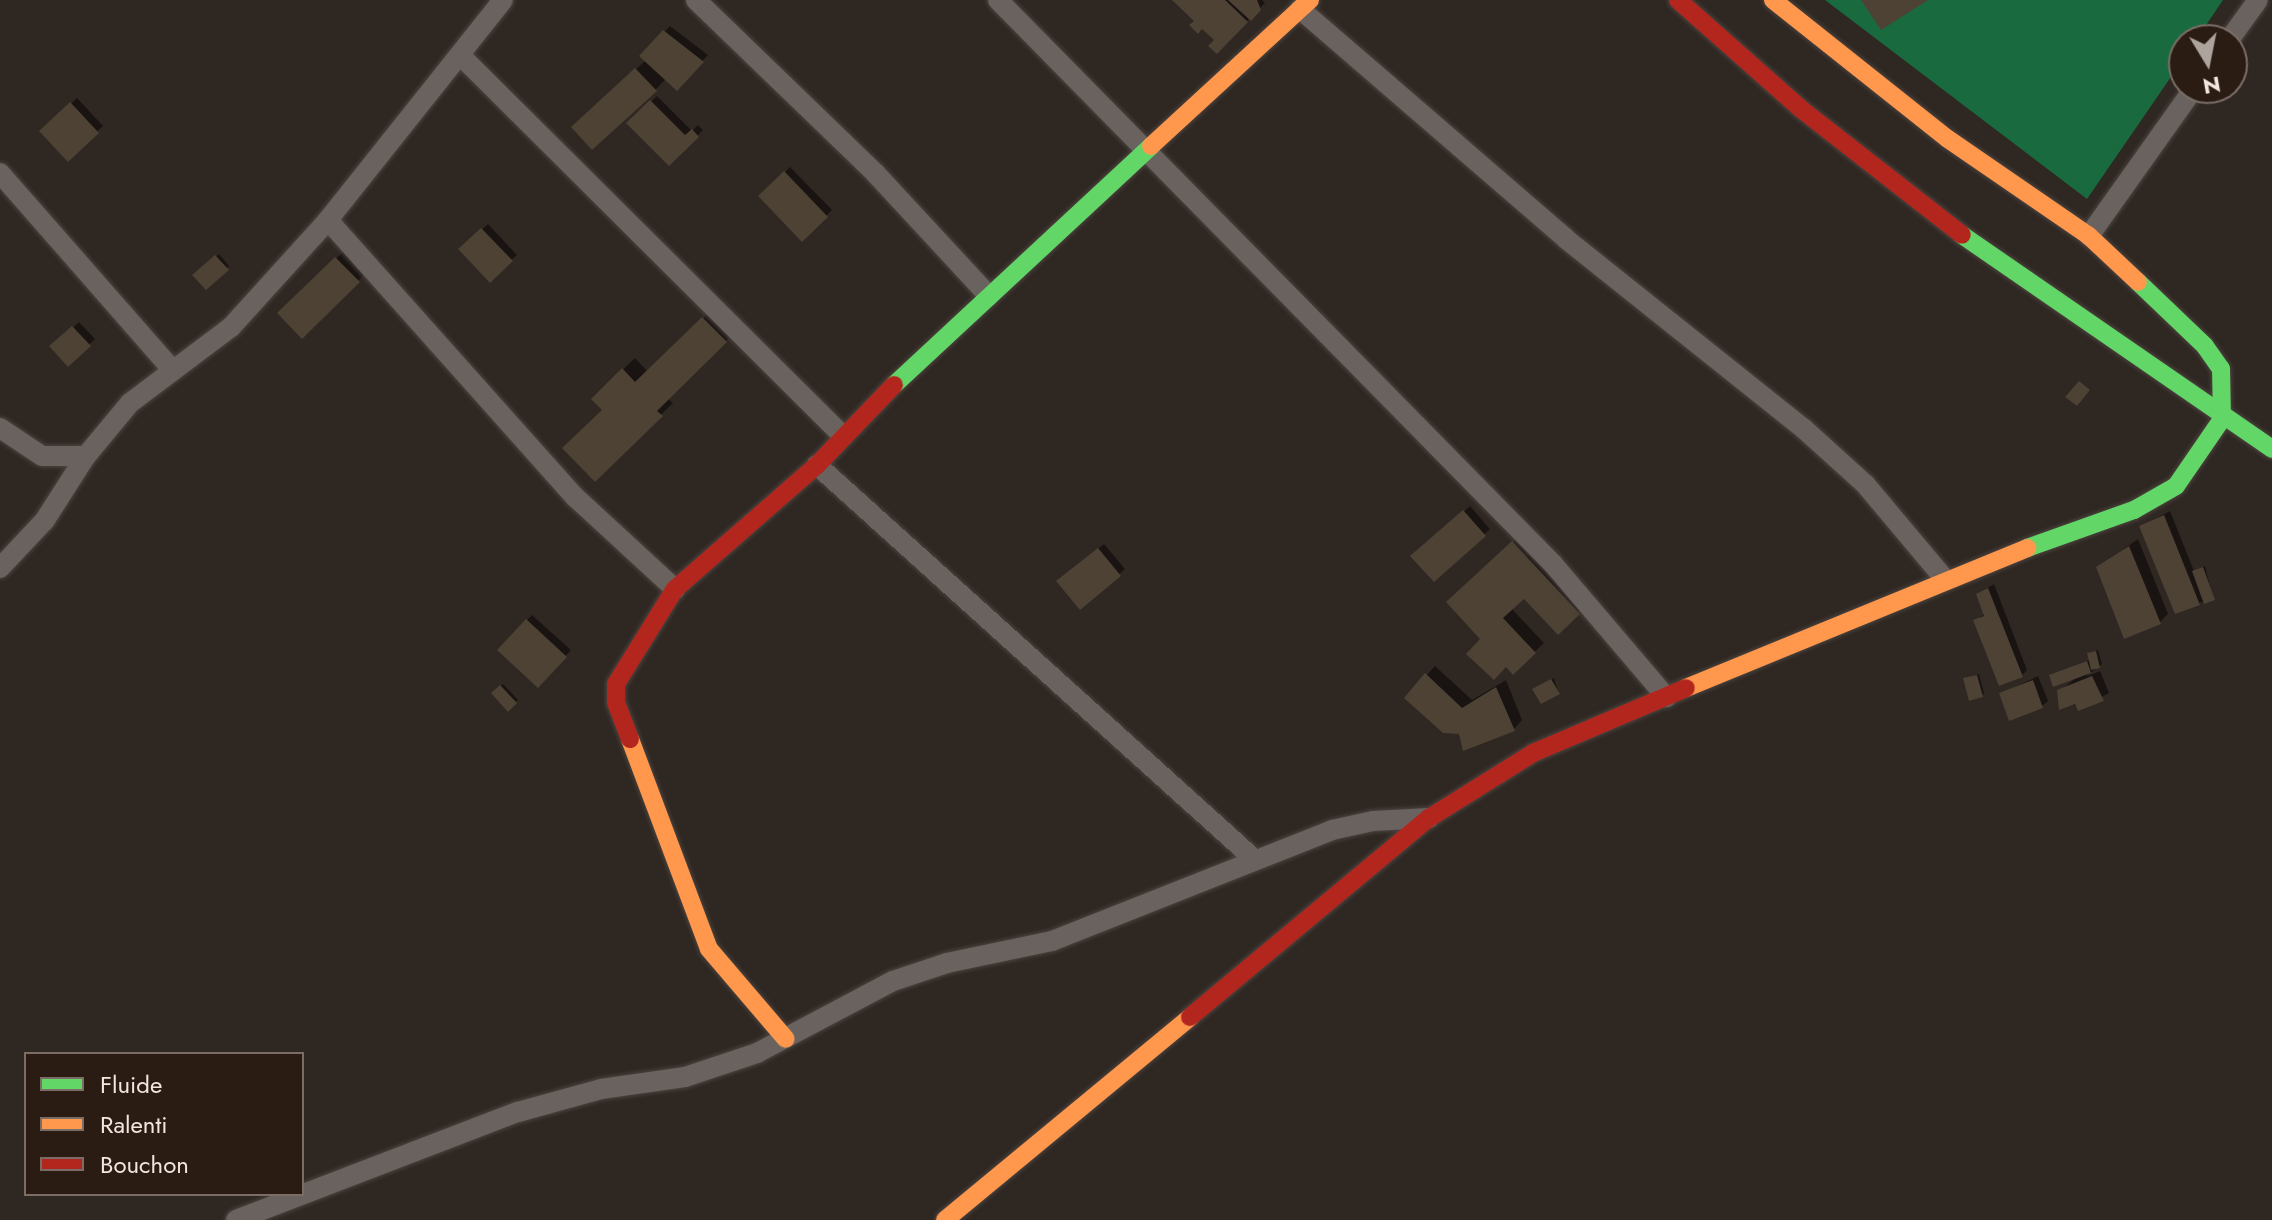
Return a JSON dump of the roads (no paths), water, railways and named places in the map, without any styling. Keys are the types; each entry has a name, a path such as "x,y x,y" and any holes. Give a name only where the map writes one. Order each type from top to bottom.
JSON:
{"street":[{"path":"0,568 45,520 86,456 130,403 171,368 207,348 231,327 328,220 503,0"},
{"path":"696,0 876,174 989,296"},
{"path":"998,0 1553,564 1666,697"},
{"path":"1678,0 1801,109 1963,236 2222,419 2272,449"},
{"path":"945,1220 1429,818 1533,753 1944,578 2134,510 2176,486 2201,456 2222,419 2225,390 2221,369 2205,346 2089,236 1948,139 1773,0"},
{"path":"2241,24 2258,0"},
{"path":"786,1039 709,949 616,702 616,684 675,589 817,465 843,436 989,296 1305,4 1566,239 1803,428 1865,484 1944,578"},
{"path":"461,56 843,436"},
{"path":"2089,236 2183,104"},
{"path":"0,173 171,368"},
{"path":"328,220 575,497 675,589"},
{"path":"0,428 42,456 86,456"},
{"path":"817,465 1255,860"},
{"path":"304,1194 518,1112 601,1089 685,1077 786,1039 893,981 947,963 1052,941 1332,830 1373,821 1429,818"},
{"path":"236,1220 299,1196"}]}
